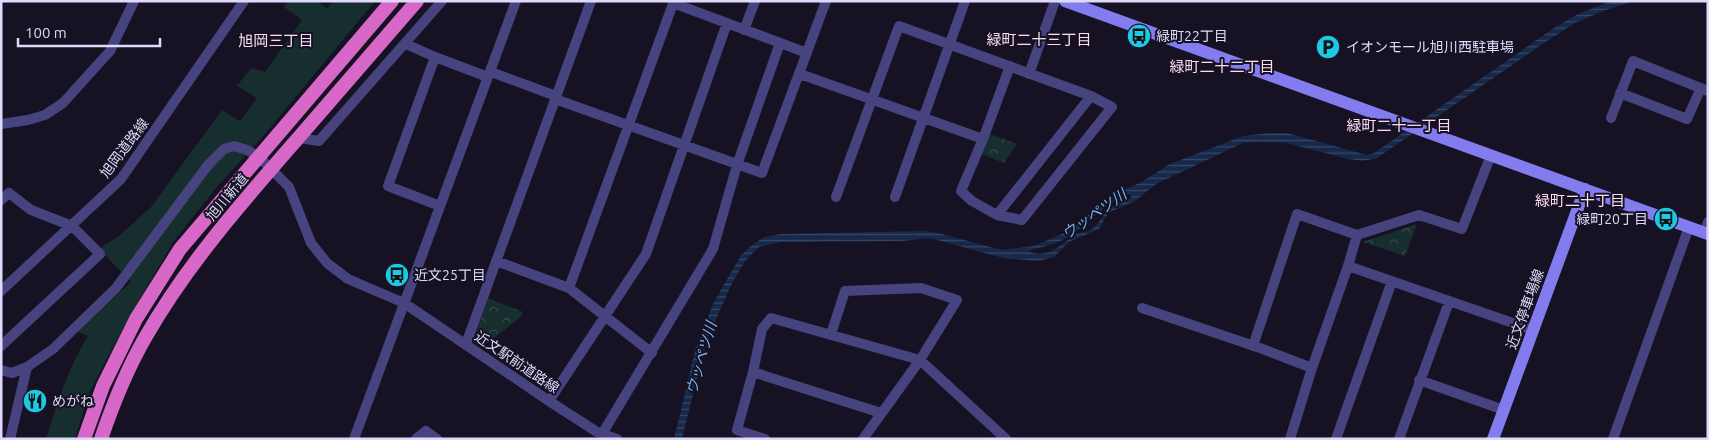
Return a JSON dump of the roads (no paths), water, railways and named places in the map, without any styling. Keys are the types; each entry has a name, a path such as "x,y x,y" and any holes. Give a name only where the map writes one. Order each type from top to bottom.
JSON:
{"highway":[{"name":"旭川新道","path":"84,439 103,386 136,319 180,249 392,1"},
{"name":"旭川新道","path":"101,439 111,409 144,339 183,278 205,248 272,168 417,1"}],"main road":[{"path":"1065,1 1272,75 1394,122 1689,227 1707,230"},
{"name":"近文停車場線","path":"1493,439 1585,189"}],"street":[{"path":"1,124 45,115 63,103 110,51 134,1"},
{"name":"旭岡道路線","path":"1,292 121,179 244,1"},
{"path":"298,138 319,141 442,1"},
{"path":"354,439 516,1"},
{"path":"466,344 591,1"},
{"path":"744,30 755,1"},
{"path":"406,44 435,57 556,97 684,146 762,173 826,1"},
{"path":"895,197 964,1"},
{"path":"1029,74 1055,1"},
{"path":"569,288 674,2 807,53"},
{"path":"549,401 646,254 727,23"},
{"path":"836,197 899,26 1010,66 1029,74 1091,96 1112,107 1022,220 997,215 972,201 961,190 1010,66"},
{"path":"597,435 652,353 713,249 737,165 780,43"},
{"path":"435,57 388,186 440,206"},
{"path":"1611,118 1620,93 1633,61 1704,89 1687,119 1620,93"},
{"path":"800,74 983,138"},
{"path":"997,215 1091,96"},
{"name":"近文駅前道路線","path":"27,367 53,349 116,288 208,165 224,149 234,146 258,156 289,187 311,243 326,263 348,279 404,303 597,435 617,439"},
{"path":"1253,346 1297,214 1358,235 1418,215 1462,229 1491,155"},
{"path":"1,200 10,193 31,210 72,226 100,254 1,346"},
{"path":"1612,439 1689,227"},
{"path":"1290,439 1312,368 1358,235"},
{"path":"496,261 569,288 652,353"},
{"path":"1348,266 1533,330"},
{"path":"1336,439 1392,281"},
{"path":"832,334 845,291 921,288 957,300 920,360 862,439"},
{"path":"1399,439 1448,302"},
{"path":"1142,308 1312,368"},
{"path":"765,439 737,430 753,372 762,329 771,318 920,360 1006,439"},
{"path":"1,370 12,373 27,367"},
{"path":"10,439 27,367"},
{"path":"753,372 881,413"},
{"path":"1419,380 1504,410"},
{"path":"416,439 426,431 437,439"}],"water":[{"name":"ウッペツ川","path":"1611,1 1634,1 1575,23 1377,158 1363,161 1349,159 1286,143 1243,143 1156,184 1135,201 1108,213 1099,229 1069,242 1054,257 1039,261 1003,258 930,238 902,241 781,242 759,247 745,261 732,283 703,354 682,439 674,439 695,351 713,304 741,255 765,237 780,234 924,231 1002,250 1034,246 1064,233 1121,191 1140,183 1170,164 1243,136 1287,133 1367,155 1374,153 1554,28 1578,14","holes":["1131,194 1131,198 1110,208 1092,229 1077,234 1054,250 1042,254 1028,251 1063,240 1122,197"]}],"place":[{"name":"緑町22丁目","path":"1139,36"},
{"name":"イオンモール旭川西駐車場","path":"1328,47"},
{"name":"緑町20丁目","path":"1666,219"},
{"name":"近文25丁目","path":"397,275"},
{"name":"めがね","path":"35,401"}],"district":[{"name":"緑町二十三丁目","path":"1039,39"},
{"name":"旭岡三丁目","path":"276,40"},
{"name":"緑町二十二丁目","path":"1222,66"},
{"name":"緑町二十一丁目","path":"1399,125"},
{"name":"緑町二十丁目","path":"1580,200"}]}
